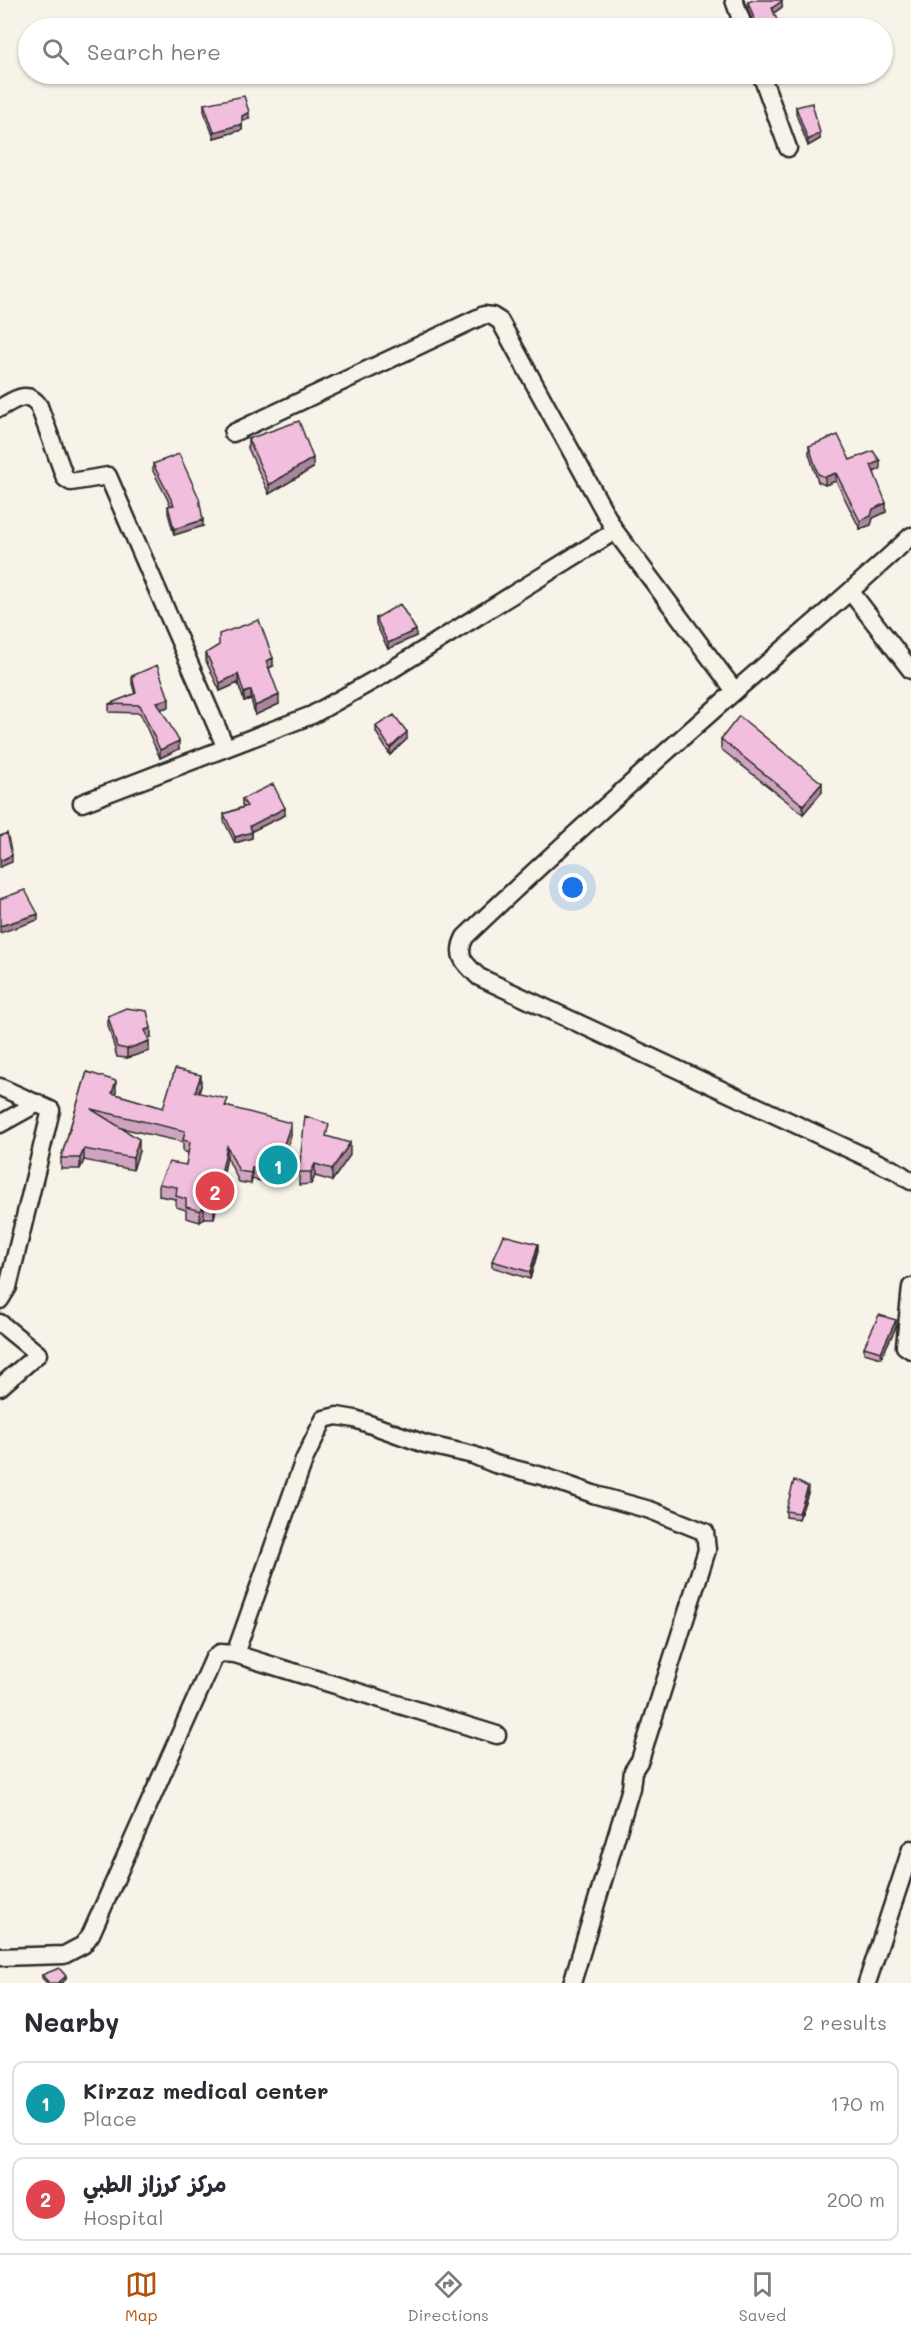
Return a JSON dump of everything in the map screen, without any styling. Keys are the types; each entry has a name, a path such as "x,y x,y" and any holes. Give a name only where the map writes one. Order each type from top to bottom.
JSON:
{"street":[{"path":"734,0 740,18"},
{"path":"765,84 789,148"},
{"path":"233,433 484,315 492,316 500,321 615,531 735,691"},
{"path":"0,408 18,398 35,399 65,478 71,482 108,476 226,748"},
{"path":"82,803 312,715 383,675 615,531"},
{"path":"911,536 851,592 735,691 549,856 465,937 460,954 463,963 479,977 896,1171 911,1181"},
{"path":"851,592 911,670"},
{"path":"0,1087 51,1110 8,1287 0,1300"},
{"path":"0,1124 38,1103"},
{"path":"911,1287 905,1347 911,1350"},
{"path":"0,1323 38,1354 0,1386"},
{"path":"235,1654 304,1460 324,1419 337,1416 355,1419 425,1444 473,1455 495,1464 542,1476 596,1495 650,1510 705,1532 707,1550 640,1760 633,1771 632,1788 572,1983"},
{"path":"0,1957 64,1955 83,1945 91,1934 214,1658 219,1653 235,1654 497,1735"},
{"path":"867,1983 911,1849"}],"building":[{"path":"753,0 782,1 772,8 776,18 754,18 748,2"},
{"path":"244,96 249,112 242,116 242,124 214,132 204,104"},
{"path":"812,103 820,133 808,140 796,107"},
{"path":"299,421 313,458 269,485 248,439"},
{"path":"838,435 850,460 873,451 880,461 871,465 886,503 873,509 871,516 860,521 836,473 825,477 818,474 809,446"},
{"path":"179,454 199,498 203,520 174,529 168,506 174,505 153,464"},
{"path":"400,604 416,630 388,643 376,618"},
{"path":"259,620 273,658 266,661 279,695 255,706 251,690 244,693 238,674 220,683 206,653 219,645 219,634"},
{"path":"157,665 169,699 157,702 179,741 160,750 140,705 109,704 136,693 132,676"},
{"path":"394,715 407,732 390,748 376,726"},
{"path":"739,716 822,783 803,805 721,739"},
{"path":"273,784 285,808 250,826 252,832 235,837 224,814 247,806 242,799"},
{"path":"7,833 12,855 0,861 0,836"},
{"path":"25,890 38,914 0,926 0,899"},
{"path":"126,1008 147,1011 151,1028 145,1030 149,1041 127,1049 117,1047 108,1016"},
{"path":"175,1069 201,1075 195,1092 228,1099 225,1106 291,1123 275,1172 252,1167 251,1173 239,1171 227,1146 214,1207 204,1206 200,1211 186,1207 186,1199 176,1196 177,1187 159,1184 169,1162 186,1165 190,1142 183,1140 185,1131 91,1109 139,1139 133,1158 84,1149 80,1158 61,1158 87,1072 116,1081 112,1093 163,1108"},
{"path":"305,1116 329,1124 326,1136 350,1143 332,1169 315,1164 311,1172 299,1172"},
{"path":"503,1235 538,1244 530,1272 492,1261"},
{"path":"879,1315 896,1320 881,1352 864,1347"},
{"path":"794,1480 808,1487 799,1513 786,1511"},
{"path":"59,1968 66,1976 58,1983 49,1983 42,1975"}],"place":[{"name":"Kirzaz medical center","path":"278,1165"},
{"name":"مركز كرزاز الطبي","path":"215,1191"}]}
